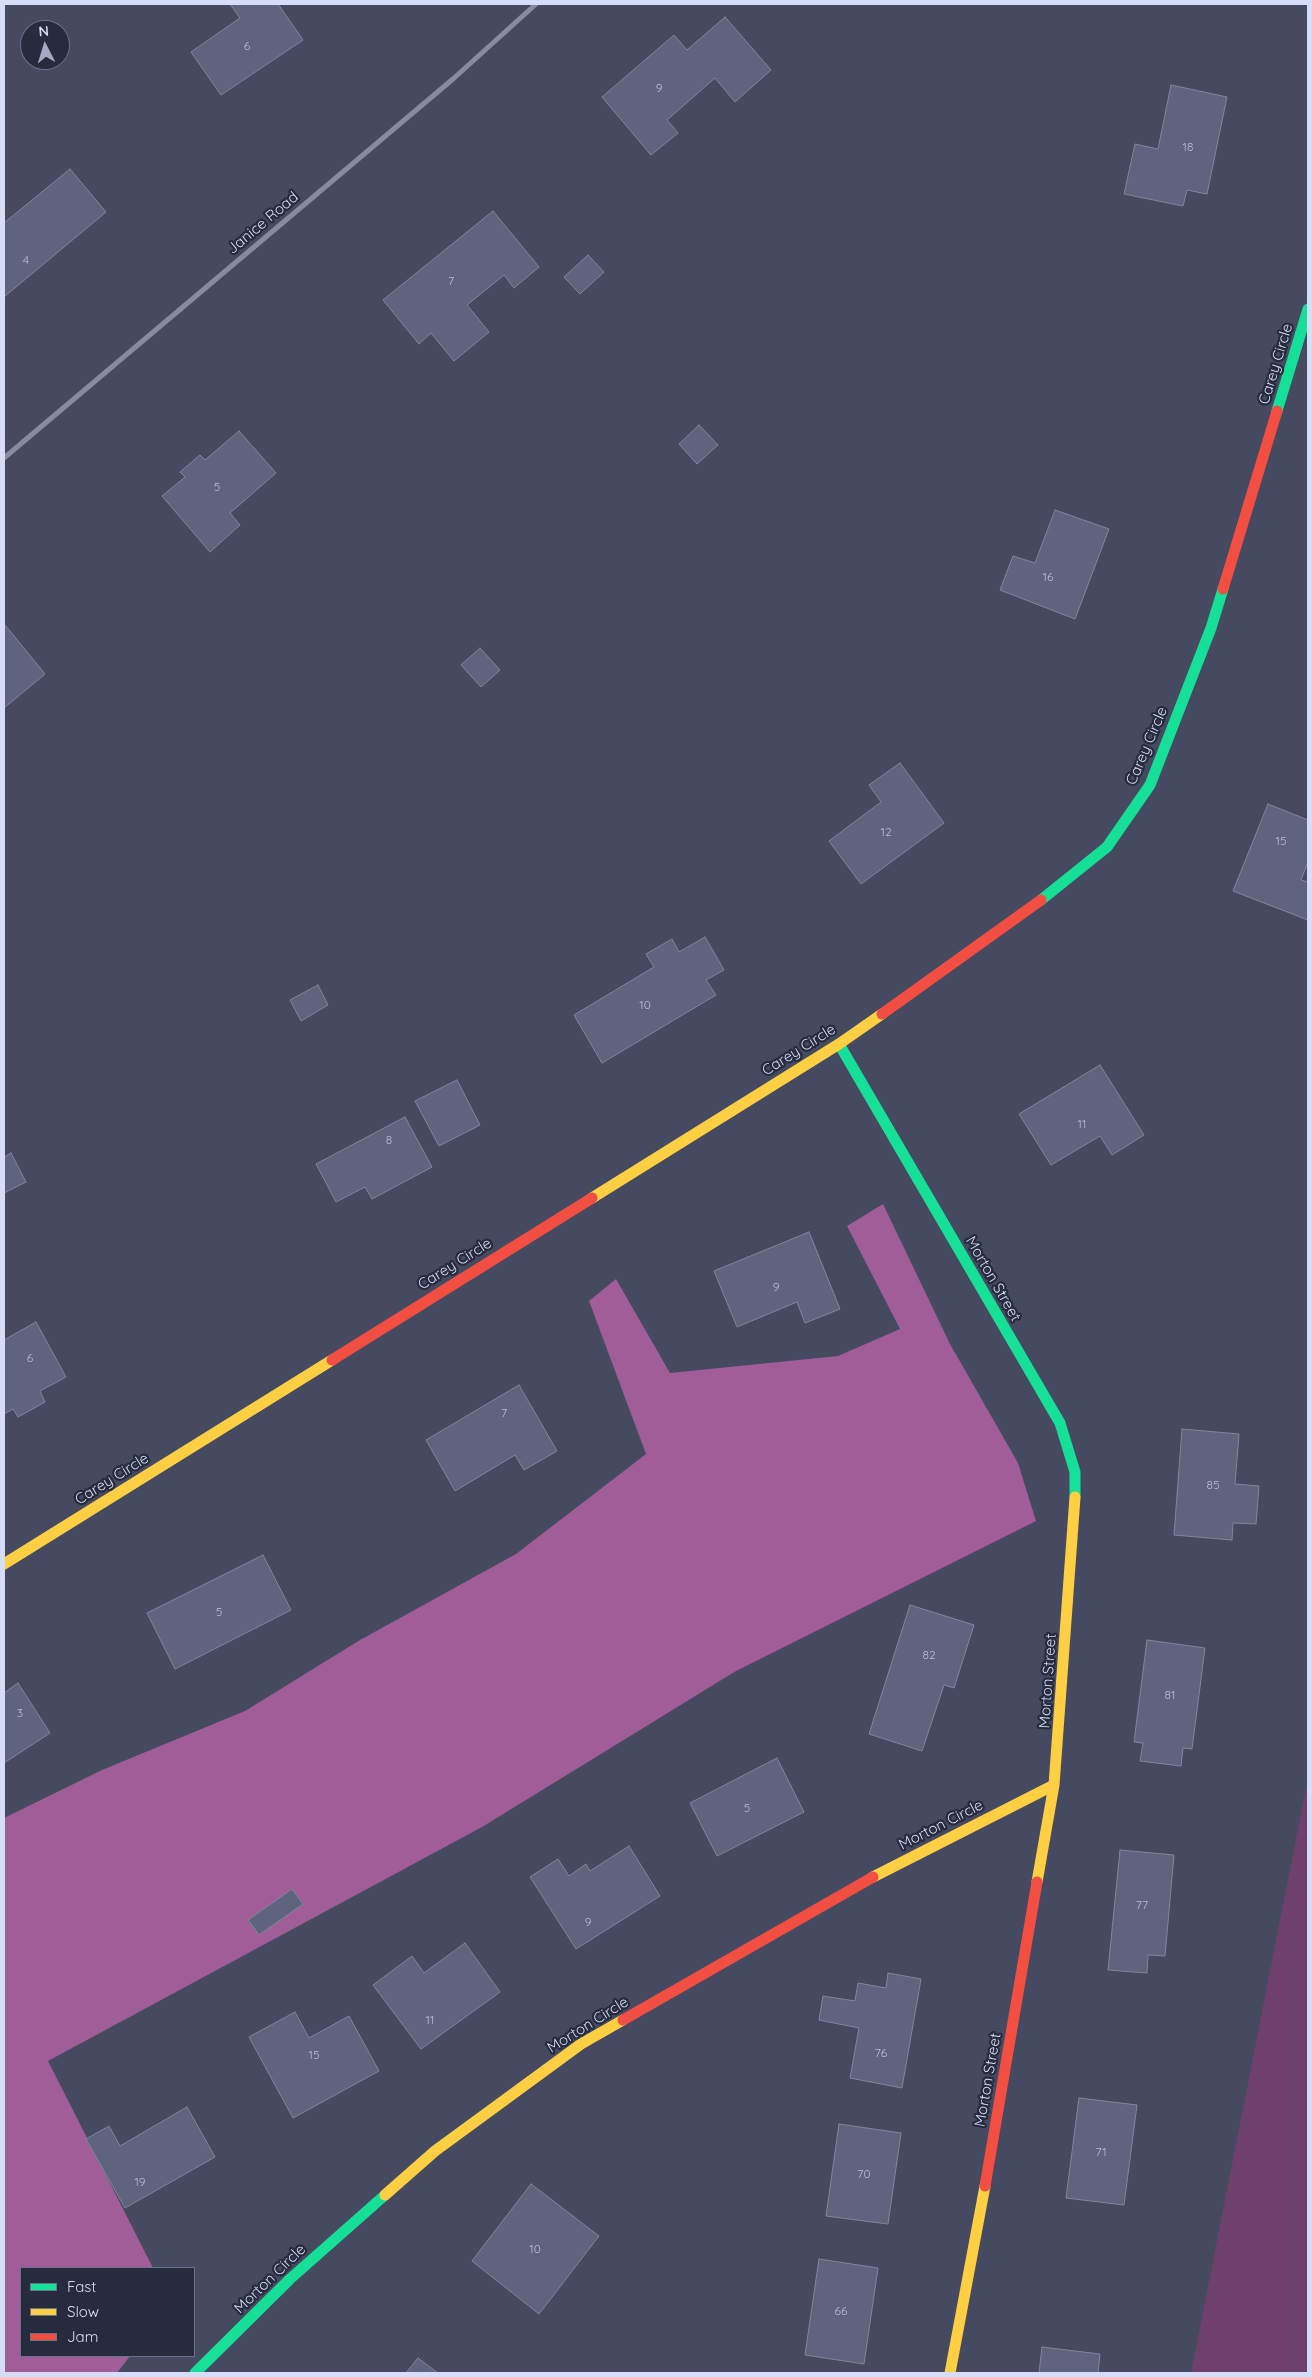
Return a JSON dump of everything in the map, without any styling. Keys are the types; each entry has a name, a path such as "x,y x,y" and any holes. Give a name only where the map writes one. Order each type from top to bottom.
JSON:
{"street":[{"name":"Janice Road","path":"4,458 452,79 536,4"},
{"name":"Carey Circle","path":"4,1564 838,1044 1036,904 1107,847 1150,785 1211,628 1308,309"},
{"name":"Morton Street","path":"838,1044 1060,1423 1075,1472 1074,1523 1054,1785 974,2253 950,2373"},
{"name":"Morton Circle","path":"195,2373 290,2279 435,2151 581,2044 863,1882 1054,1785"}],"shaded area":[{"path":"883,1204 950,1344 1018,1463 1036,1521 736,1671 482,1827 48,2061 152,2267 20,2267 20,2357 129,2357 117,2373 4,2373 4,1818 102,1770 245,1711 360,1640 516,1554 646,1454 589,1301 616,1279 670,1373 838,1356 900,1329 847,1226"},
{"path":"1308,1784 1308,2373 1191,2373 1305,1793"}],"building":[{"path":"230,4 278,4 303,40 221,95 191,52 240,18"},
{"path":"725,17 771,70 735,102 715,78 667,120 678,133 651,155 602,97 674,35 687,50"},
{"path":"1171,85 1227,97 1207,194 1187,190 1183,206 1124,194 1135,144 1158,149"},
{"path":"70,169 106,212 4,297 4,223"},
{"path":"493,211 539,267 514,288 504,275 467,305 489,332 454,361 431,333 419,344 383,300"},
{"path":"588,255 604,272 580,294 564,277"},
{"path":"699,425 718,445 697,464 679,444"},
{"path":"239,431 276,473 230,513 240,525 210,552 162,496 185,477 180,472 200,455 205,460"},
{"path":"1055,510 1109,529 1075,619 1000,590 1013,556 1035,563"},
{"path":"4,626 45,674 4,708"},
{"path":"480,648 500,670 481,687 461,665"},
{"path":"900,763 944,823 861,884 829,841 881,802 869,785"},
{"path":"1268,804 1308,820 1308,862 1301,880 1308,882 1308,920 1233,891"},
{"path":"705,937 724,970 706,980 716,995 602,1063 574,1015 654,967 646,954 672,939 679,952"},
{"path":"318,985 328,1005 301,1021 290,1000"},
{"path":"1100,1065 1144,1135 1112,1155 1100,1136 1051,1165 1019,1114"},
{"path":"457,1080 480,1125 439,1146 415,1101"},
{"path":"405,1117 432,1167 372,1199 365,1187 336,1202 316,1164"},
{"path":"11,1153 26,1182 4,1193 4,1157"},
{"path":"809,1232 840,1309 805,1323 797,1302 737,1327 714,1271"},
{"path":"36,1322 66,1377 40,1391 45,1402 18,1417 13,1409 4,1414 4,1340"},
{"path":"519,1385 557,1451 524,1470 515,1455 455,1491 426,1440"},
{"path":"1182,1429 1239,1434 1235,1484 1259,1486 1256,1524 1233,1523 1232,1540 1174,1535"},
{"path":"263,1555 291,1610 175,1669 147,1613"},
{"path":"910,1605 974,1625 954,1688 944,1685 922,1751 869,1734"},
{"path":"1147,1640 1205,1648 1192,1749 1183,1748 1181,1766 1140,1761 1143,1743 1134,1742"},
{"path":"18,1683 50,1733 4,1763 4,1693"},
{"path":"777,1758 804,1812 717,1856 690,1803"},
{"path":"629,1846 660,1896 576,1949 530,1877 558,1859 569,1876 586,1864 590,1871"},
{"path":"1120,1850 1174,1855 1165,1956 1148,1955 1147,1973 1108,1970"},
{"path":"292,1889 303,1904 259,1935 248,1920"},
{"path":"465,1943 500,1992 421,2049 373,1985 412,1956 424,1973"},
{"path":"888,1973 921,1979 902,2088 850,2078 859,2028 819,2020 823,1996 855,2001 858,1983 886,1988"},
{"path":"295,2012 309,2038 349,2016 379,2071 293,2118 249,2037"},
{"path":"1079,2098 1137,2105 1124,2205 1066,2198"},
{"path":"187,2107 215,2157 125,2208 86,2139 109,2126 120,2146"},
{"path":"839,2124 901,2133 888,2224 826,2216"},
{"path":"531,2184 599,2236 539,2314 472,2261"},
{"path":"819,2259 878,2268 864,2364 805,2355"},
{"path":"1042,2347 1100,2354 1098,2373 1039,2373"},
{"path":"418,2358 438,2373 406,2373"}],"traffic: fast":[{"path":"1277,411 1308,309"},
{"path":"1041,900 1107,847 1150,785 1211,628 1223,589"},
{"path":"839,1044 1060,1423 1075,1472 1075,1497"},
{"path":"195,2373 290,2279 385,2195"}],"traffic: slow":[{"path":"592,1198 839,1044 882,1014"},
{"path":"4,1564 332,1360"},
{"path":"1037,1882 1054,1785 1075,1497"},
{"path":"873,1877 1054,1785"},
{"path":"385,2195 435,2151 581,2044 623,2020"},
{"path":"950,2373 985,2186"}],"traffic: jam":[{"path":"1223,589 1277,411"},
{"path":"882,1014 1041,900"},
{"path":"332,1360 592,1198"},
{"path":"623,2020 873,1877"},
{"path":"985,2186 1037,1882"}]}
